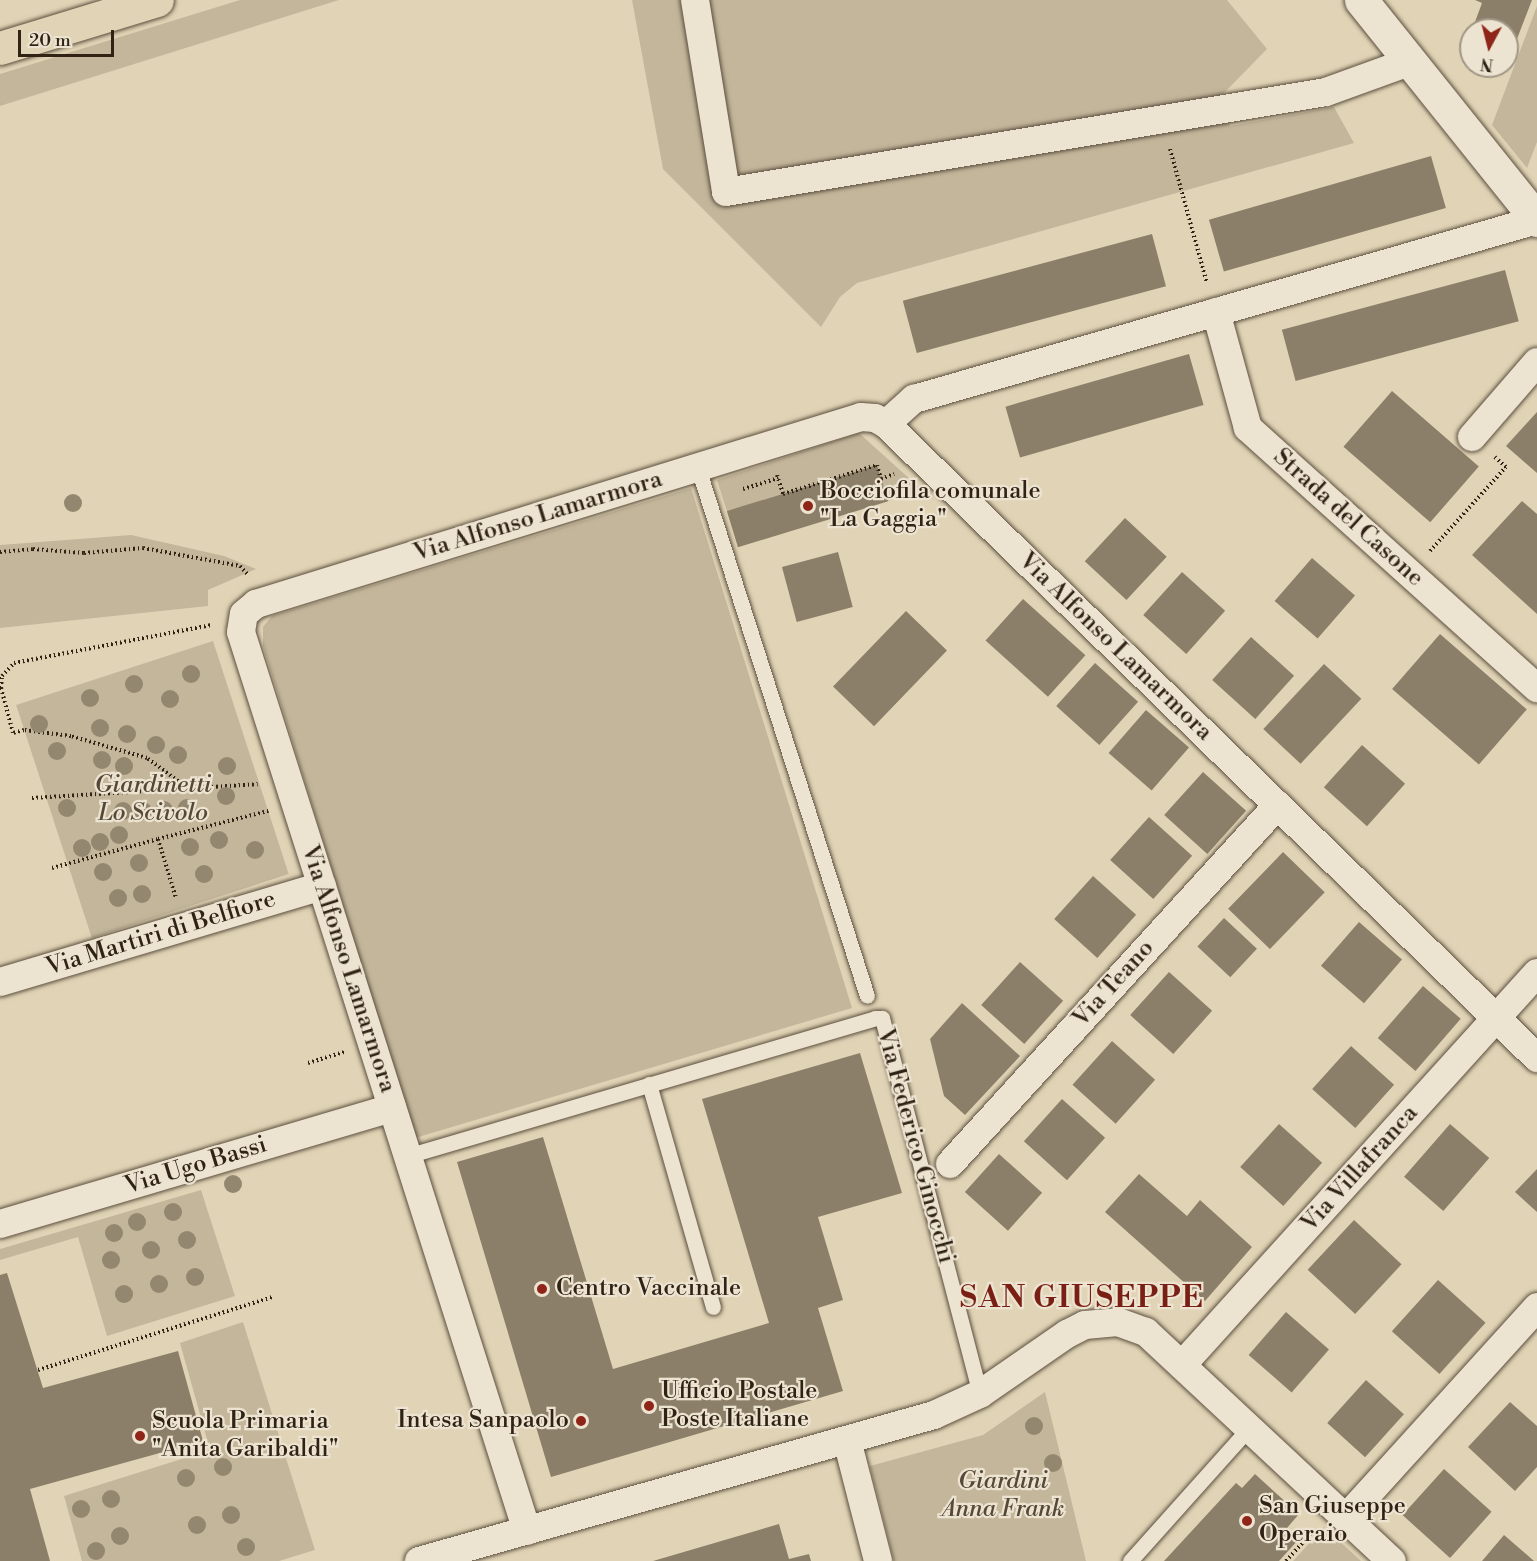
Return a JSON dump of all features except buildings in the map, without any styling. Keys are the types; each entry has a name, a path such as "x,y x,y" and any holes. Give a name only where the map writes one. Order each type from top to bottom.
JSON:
{"highway":[{"path":"0,48 157,0"}],"street":[{"path":"695,0 726,192 1326,92 1409,62"},
{"path":"886,424 914,399 1537,220 1361,0"},
{"name":"Strada del Casone","path":"1216,312 1248,428 1537,688"},
{"path":"1472,437 1537,362"},
{"name":"Via Alfonso Lamarmora","path":"527,1531 241,632 241,619 250,608 268,600 861,417 886,424 1537,1058"},
{"name":"Via Teano","path":"950,1164 1278,805"},
{"name":"Via Martiri di Belfiore","path":"0,982 322,886"},
{"name":"Via Villafranca","path":"1182,1365 1537,973"},
{"name":"Via Ugo Bassi","path":"0,1224 392,1108"},
{"path":"1333,1521 1537,1307"},
{"path":"419,1561 934,1415 980,1394 1051,1343 1085,1325 1102,1322 1132,1325 1146,1332 1249,1428 1333,1521 1392,1561"},
{"path":"847,1440 878,1561"}],"lane":[{"path":"698,468 867,996"},
{"name":"Via Federico Ginocchi","path":"408,1156 882,1018 980,1394"},
{"path":"649,1084 713,1307"},
{"path":"1130,1561 1249,1428"}],"path":[{"path":"1161,119 1216,312"},
{"path":"1410,573 1506,467 1472,437"},
{"path":"768,446 783,494 877,465 881,478 926,462"},
{"path":"743,489 778,478"},
{"path":"0,552 164,550 240,566 268,600"},
{"path":"189,789 147,758 70,736 13,733 1,688 2,676 14,663 241,619"},
{"path":"32,798 189,789 288,778"},
{"path":"52,868 158,839 296,806"},
{"path":"158,839 185,927"},
{"path":"308,1063 372,1043"},
{"path":"38,1370 273,1297"},
{"path":"1286,1561 1333,1521"}],"green space":[{"path":"240,0 339,0 0,106 0,74"},
{"path":"632,0 1227,0 1267,49 1220,97 1230,126 1334,107 1354,143 857,283 840,297 821,327 663,169"},
{"path":"1537,6 1537,142 1527,168 1492,125 1510,78 1519,78 1519,54"},
{"path":"859,433 922,490 888,501 877,465 727,511 717,480"},
{"path":"691,488 852,1008 415,1138 263,646 263,627 272,616"},
{"path":"131,535 224,556 256,569 208,590 208,606 0,628 0,545"},
{"name":"Giardinetti Lo Scivolo","path":"213,641 289,874 92,938 16,705"},
{"path":"201,1190 235,1296 107,1336 78,1237 0,1260 0,1249"},
{"path":"243,1322 315,1550 279,1561 82,1561 64,1496 210,1450 180,1343"},
{"name":"Giardini Anna Frank","path":"1045,1392 1086,1561 894,1561 870,1466 983,1435"},
{"path":"1324,1527 1361,1561 1293,1561"}],"place":[{"name":"Bocciofila comunale \"La Gaggia\"","path":"808,506"},
{"name":"Centro Vaccinale","path":"542,1289"},
{"name":"Ufficio Postale Poste Italiane","path":"649,1406"},
{"name":"Intesa Sanpaolo","path":"581,1421"},
{"name":"Scuola Primaria \"Anita Garibaldi\"","path":"140,1436"},
{"name":"San Giuseppe Operaio","path":"1247,1521"}],"district":[{"name":"SAN GIUSEPPE","path":"1082,1298"}]}
